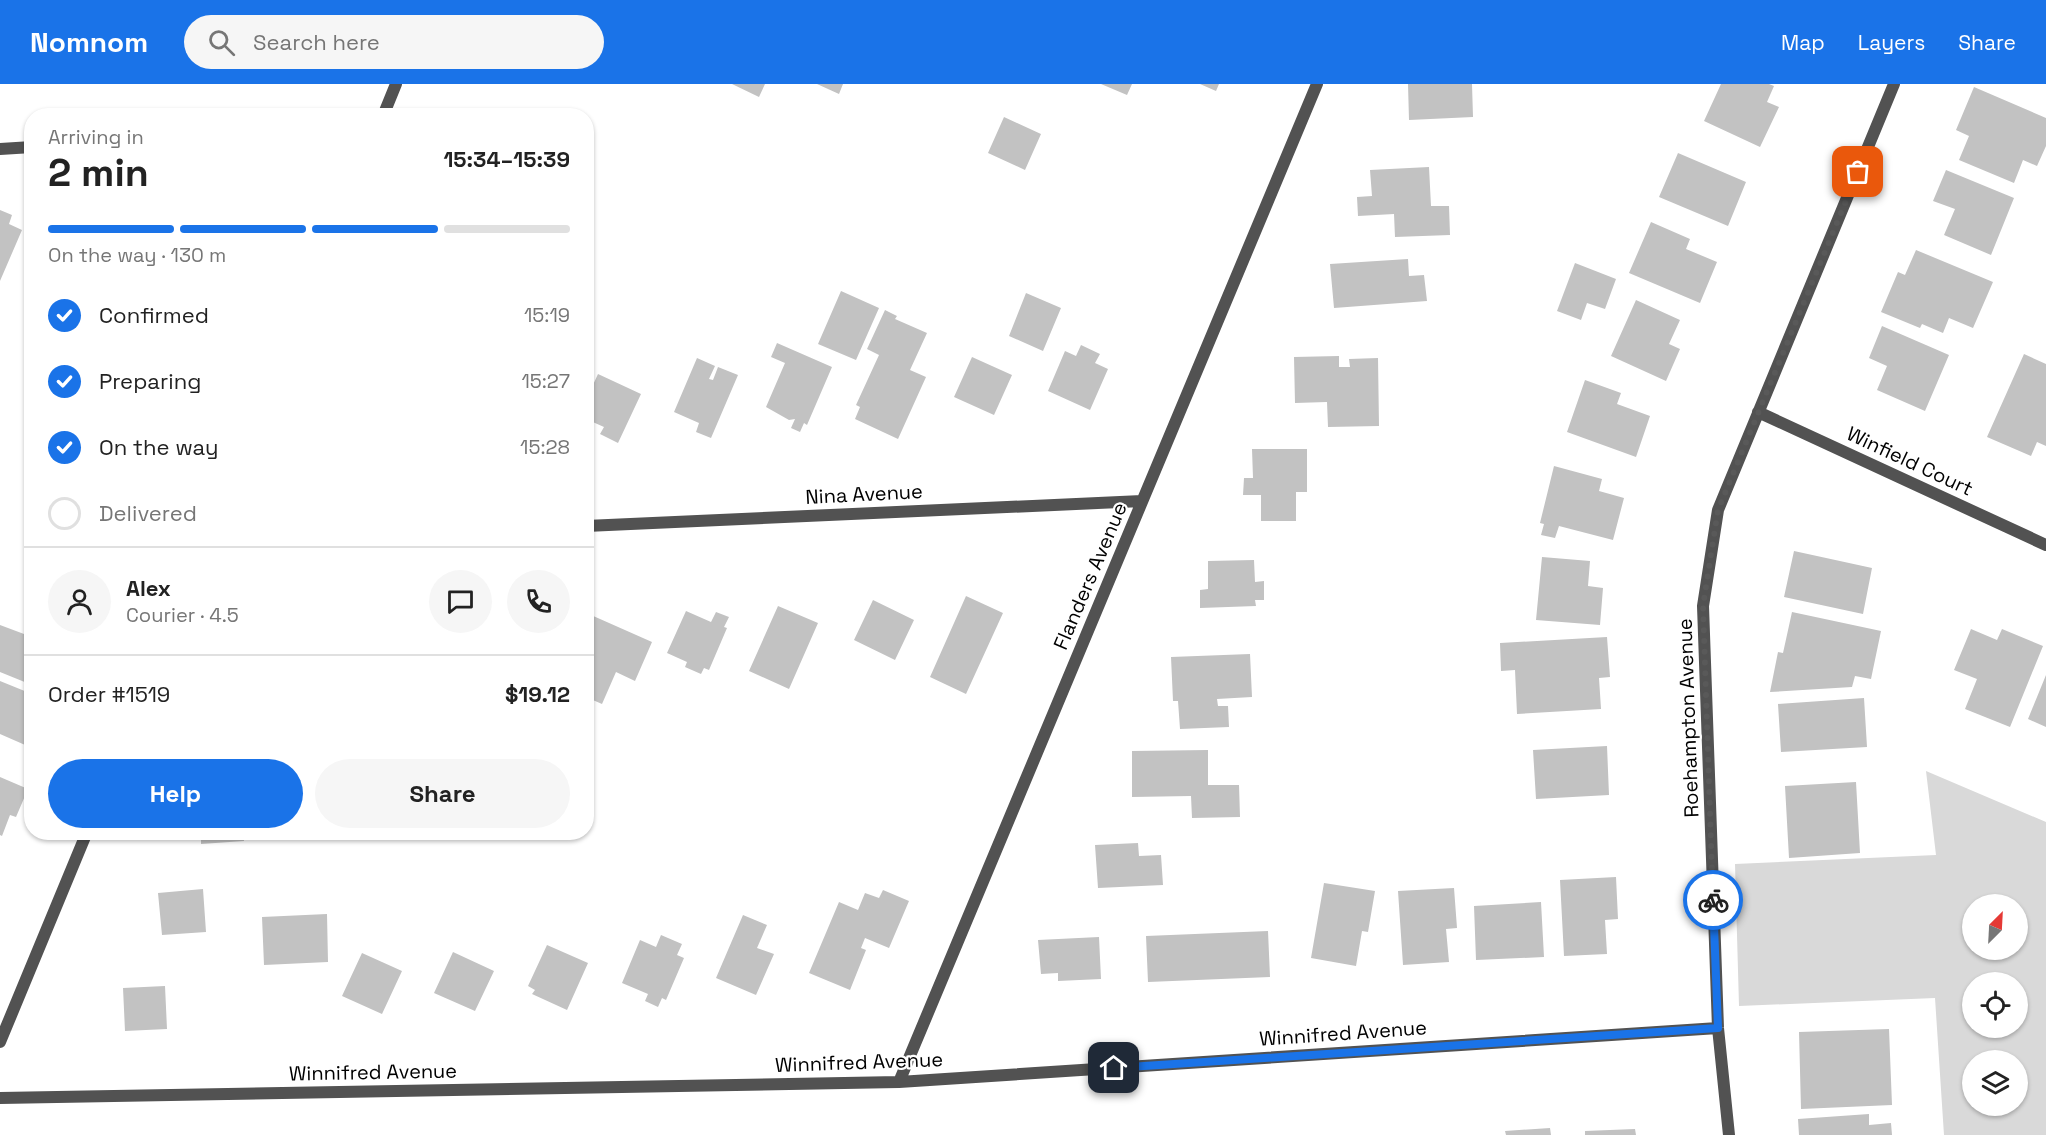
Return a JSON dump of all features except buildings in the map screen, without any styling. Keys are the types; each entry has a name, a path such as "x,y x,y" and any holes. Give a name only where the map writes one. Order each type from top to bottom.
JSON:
{"street":[{"path":"386,108 396,84"},
{"name":"Flanders Avenue","path":"899,1082 1317,84"},
{"name":"Roehampton Avenue","path":"1730,1135 1718,1028 1703,606 1718,510 1894,84"},
{"path":"0,149 24,148"},
{"name":"Winfield Court","path":"1758,412 2046,545"},
{"name":"Nina Avenue","path":"594,526 1143,501"},
{"path":"0,1042 84,840"},
{"name":"Winnifred Avenue","path":"0,1098 899,1082 1718,1028"}],"shaded area":[{"path":"1926,771 2046,822 2046,1135 1944,1135 1935,998 1739,1006 1735,864 1936,855"}],"way so far":[{"path":"1713,900 1703,606 1718,510 1858,172"}],"route":[{"path":"1114,1068 1718,1028 1713,900"}]}
